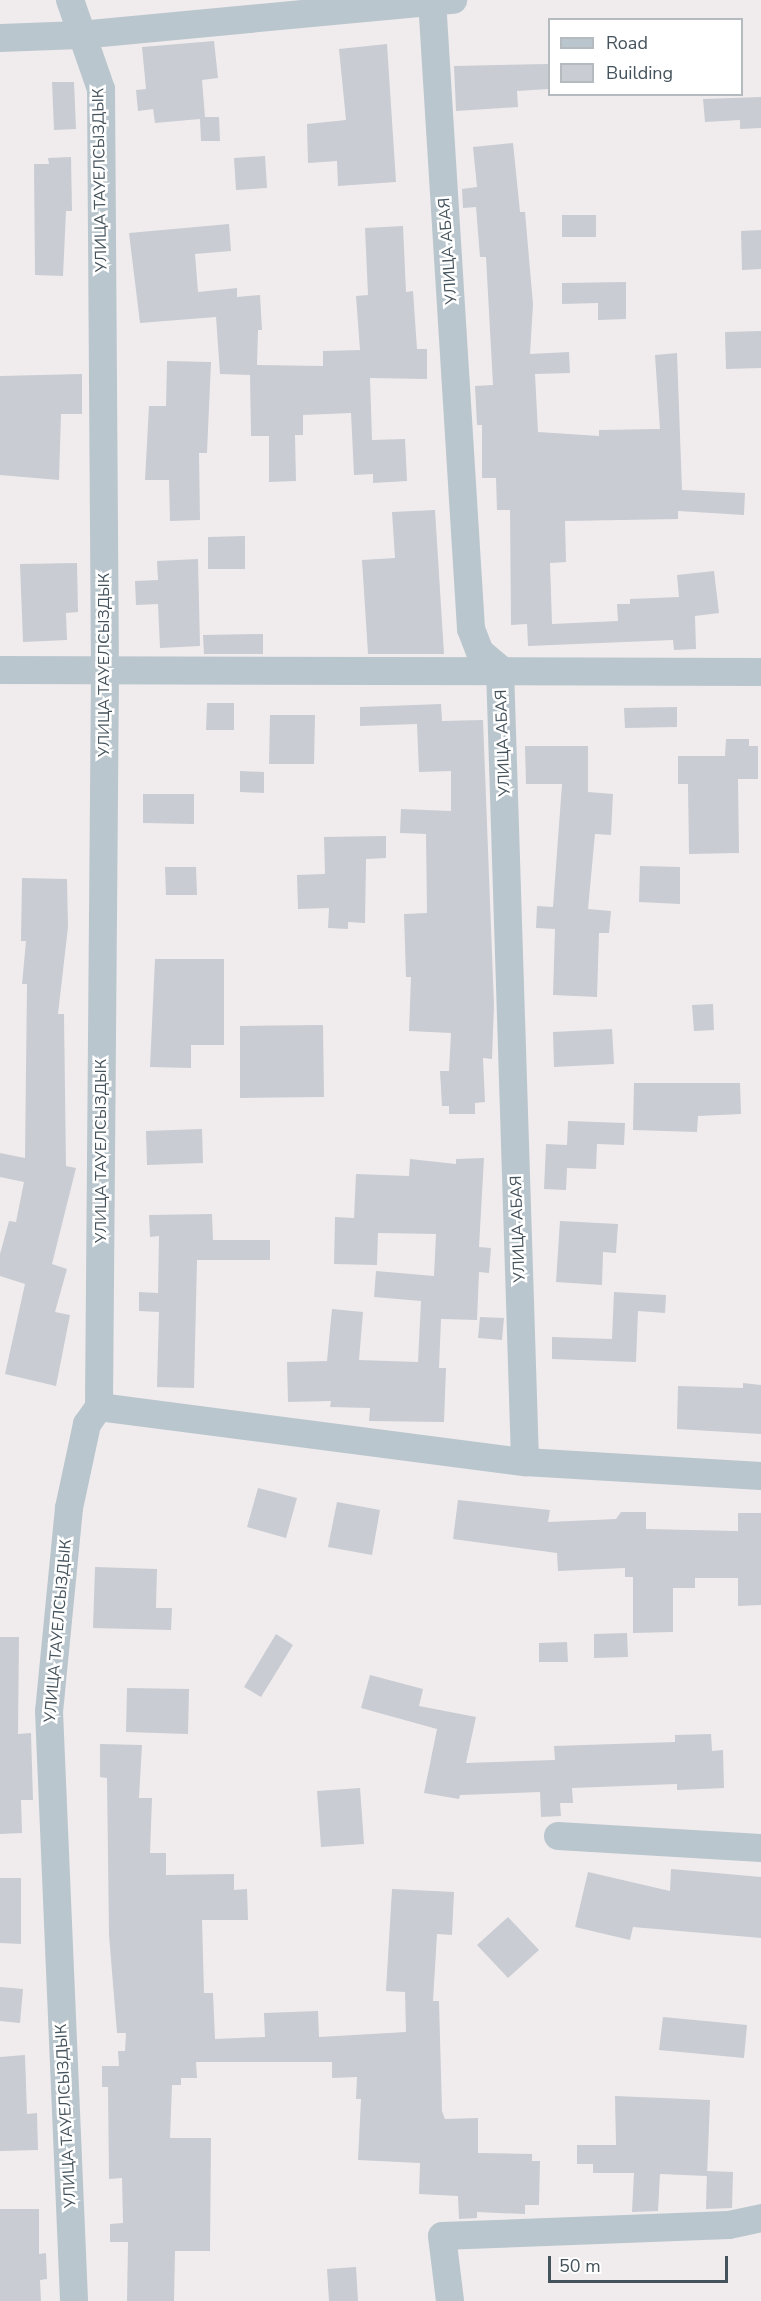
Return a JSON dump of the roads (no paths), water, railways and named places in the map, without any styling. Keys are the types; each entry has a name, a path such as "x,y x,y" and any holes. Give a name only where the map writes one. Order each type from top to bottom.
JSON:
{"street":[{"name":"УЛИЦА ТАУЕЛСЫЗДЫК","path":"69,0 101,89 105,672 99,1407 87,1424 69,1508 49,1711 74,2301"},
{"path":"0,38 80,35 439,1"},
{"name":"УЛИЦА АБАЯ","path":"439,1 471,629 480,652 500,669 525,1462"},
{"path":"0,670 105,672 500,669 761,672"},
{"path":"99,1407 525,1462 761,1476"},
{"path":"558,1836 761,1848"},
{"path":"450,2301 442,2236 729,2225 761,2218"}]}
